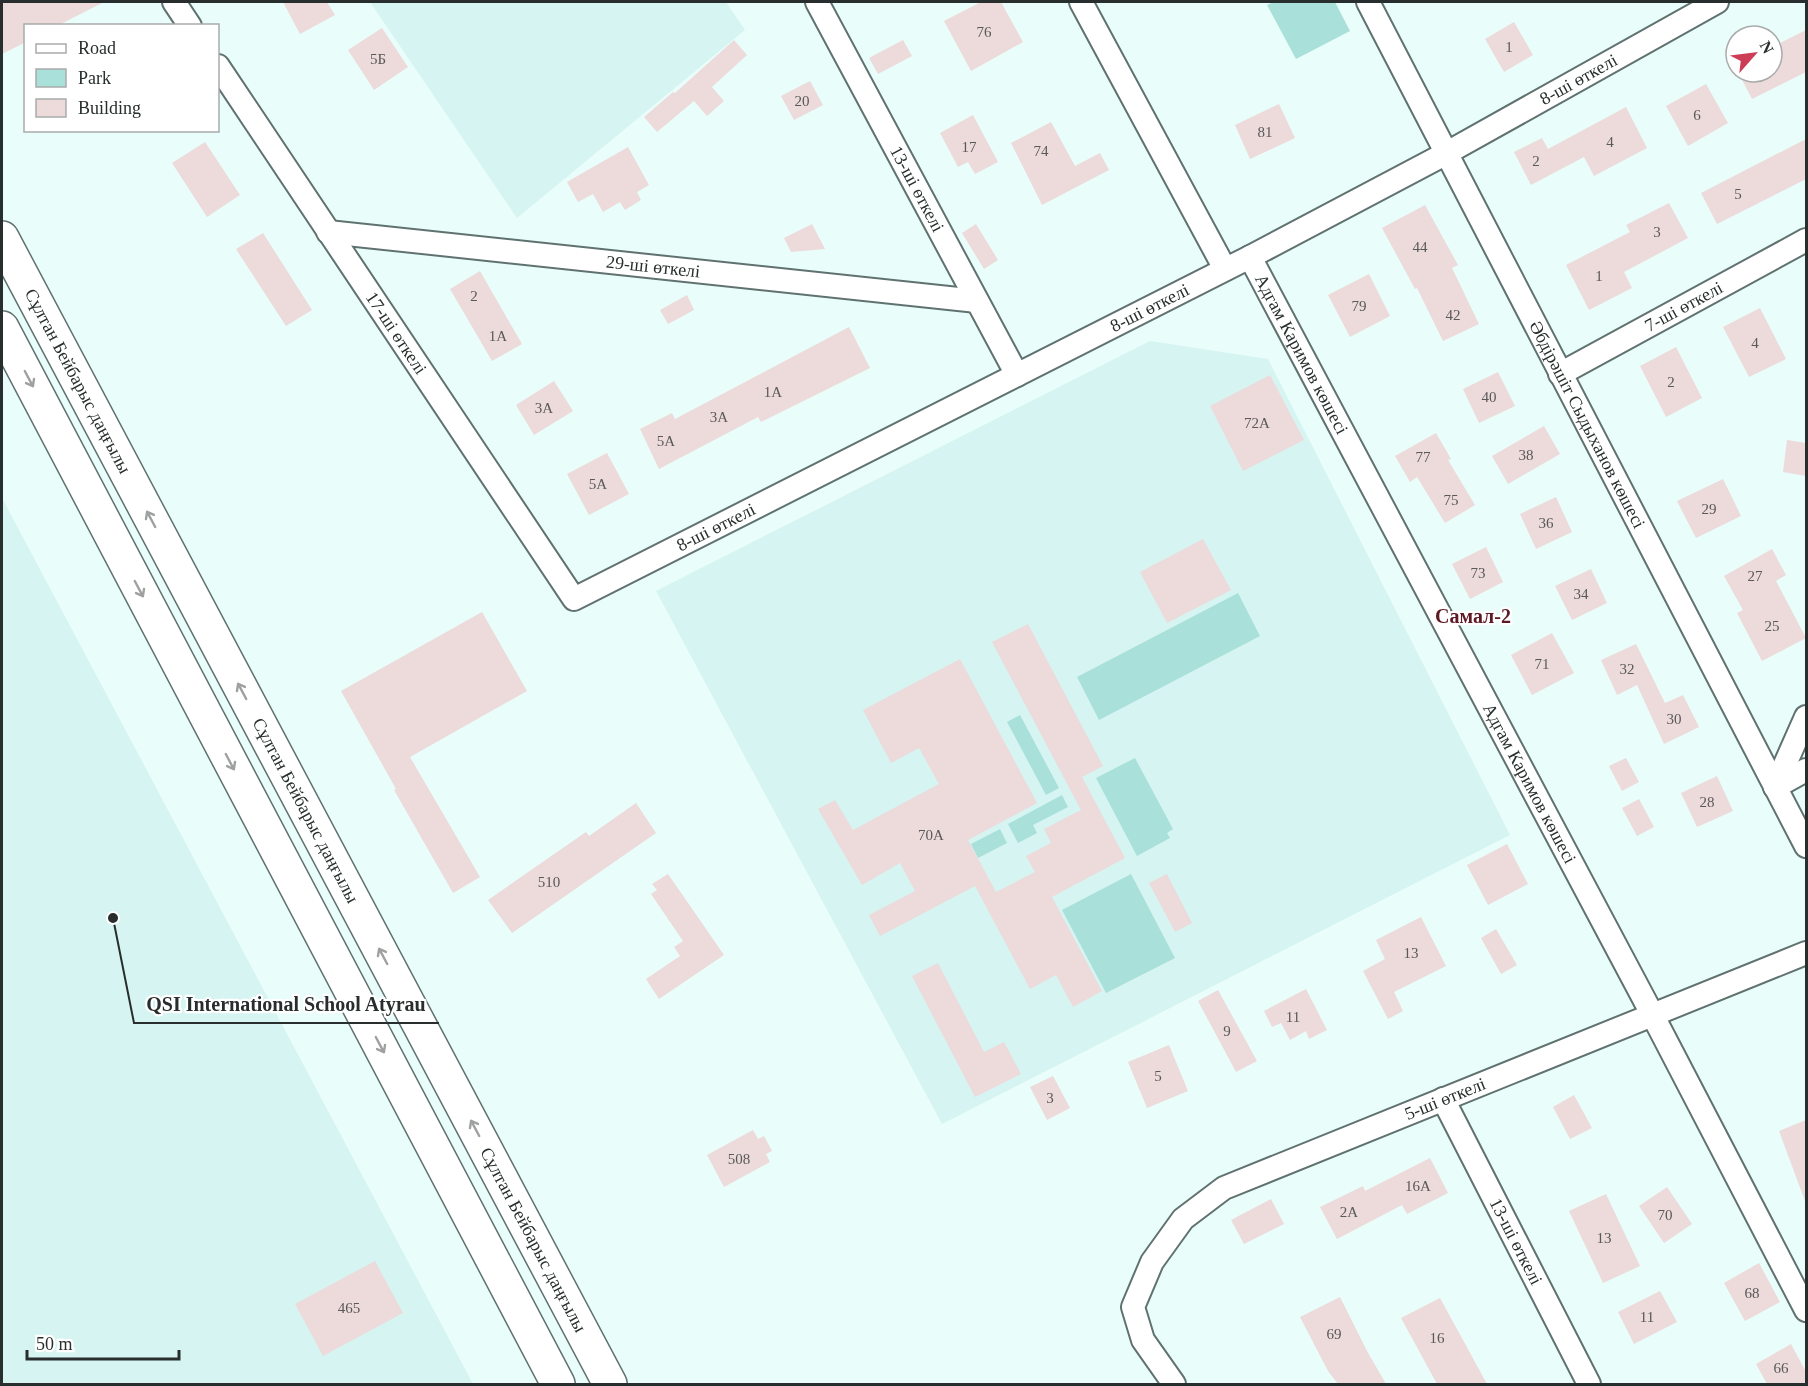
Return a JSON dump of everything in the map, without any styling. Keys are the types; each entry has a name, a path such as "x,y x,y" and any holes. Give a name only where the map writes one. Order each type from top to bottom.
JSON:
{"main road":[{"name":"Сұлтан Бейбарыс даңғылы","path":"2,238 610,1384"},
{"path":"2,328 558,1384"}],"street":[{"path":"174,2 189,24"},
{"name":"13-ші өткелі","path":"818,2 1017,375"},
{"name":"Адгам Каримов көшесі","path":"1081,2 1225,269"},
{"name":"Әбдірәшіт Сыдыханов көшесі","path":"1368,2 1806,846"},
{"name":"8-ші өткелі","path":"574,599 1250,257 1445,154 1717,2"},
{"name":"17-ші өткелі","path":"219,68 574,599"},
{"name":"29-ші өткелі","path":"328,232 977,301"},
{"name":"7-ші өткелі","path":"1560,374 1806,240"},
{"name":"Адгам Каримов көшесі","path":"1250,257 1652,1014 1806,1310"},
{"path":"1775,787 1806,717"},
{"path":"1775,787 1806,770"},
{"name":"5-ші өткелі","path":"1173,1384 1143,1340 1133,1307 1152,1263 1183,1220 1224,1188 1806,953"},
{"name":"13-ші өткелі","path":"1443,1099 1589,1384"}],"shaded area":[{"path":"370,2 726,2 745,30 517,218"},
{"path":"1150,341 1268,359 1510,835 942,1124 656,591"},
{"path":"2,498 378,1205 473,1384 2,1384"}],"green space":[{"path":"1274,2 1335,2 1350,31 1296,59 1267,5"},
{"path":"1238,593 1260,636 1099,720 1077,677"},
{"path":"1020,715 1059,788 1046,795 1007,722"},
{"path":"1135,758 1173,829 1167,833 1170,838 1137,856 1096,778"},
{"path":"1062,795 1068,807 1033,825 1037,833 1018,843 1008,824"},
{"path":"1000,829 1007,843 978,858 971,844"},
{"path":"1131,874 1175,958 1106,993 1062,910"}],"building":[{"path":"2,2 104,2 61,24 24,24 24,43 2,54"},
{"path":"283,2 327,2 335,15 300,34"},
{"path":"981,2 1001,2 1023,42 971,71 944,21"},
{"path":"1514,22 1533,55 1504,72 1485,39"},
{"path":"382,28 408,67 374,90 348,50"},
{"path":"1806,30 1806,72 1784,83 1784,41"},
{"path":"734,40 747,55 712,87 724,101 707,116 694,101 657,132 644,117 673,92 675,93"},
{"path":"903,40 912,56 878,74 869,58"},
{"path":"810,81 823,105 794,120 781,96"},
{"path":"1706,84 1728,123 1688,146 1666,106"},
{"path":"1744,84 1782,84 1752,99"},
{"path":"1279,104 1295,138 1250,159 1235,125"},
{"path":"1626,107 1647,148 1594,176 1584,157 1531,185 1514,152 1542,138 1548,149"},
{"path":"973,115 998,162 975,174 968,162 958,167 940,133"},
{"path":"1051,122 1075,166 1100,153 1109,170 1042,205 1011,143"},
{"path":"1806,139 1806,179 1717,224 1701,193"},
{"path":"205,142 240,195 207,217 172,163"},
{"path":"628,147 649,185 637,192 641,200 625,210 620,202 603,212 593,194 578,202 567,182"},
{"path":"1669,203 1688,238 1624,272 1632,288 1589,310 1566,265 1630,232 1626,225"},
{"path":"1425,205 1458,265 1452,268 1479,324 1443,341 1417,288 1415,289 1382,228"},
{"path":"812,224 825,249 791,252 784,238"},
{"path":"976,224 998,260 984,269 962,233"},
{"path":"263,233 312,310 286,326 236,249"},
{"path":"480,271 522,344 492,361 450,289"},
{"path":"1369,274 1390,316 1350,337 1328,295"},
{"path":"687,295 694,310 668,324 660,310"},
{"path":"1760,308 1786,359 1749,377 1723,327"},
{"path":"849,327 870,368 761,422 758,417 659,469 640,429 672,413 675,419"},
{"path":"1676,347 1702,398 1666,417 1640,366"},
{"path":"1498,372 1515,406 1479,423 1463,389"},
{"path":"1270,375 1304,440 1243,471 1210,406"},
{"path":"554,381 573,411 534,435 516,405"},
{"path":"1544,426 1560,454 1508,484 1492,456"},
{"path":"1436,433 1451,459 1448,460 1475,505 1445,523 1417,477 1410,482 1395,456"},
{"path":"1787,440 1806,443 1806,476 1783,472"},
{"path":"607,453 629,494 589,515 567,474"},
{"path":"1723,479 1741,516 1696,538 1677,501"},
{"path":"1556,497 1572,532 1536,549 1520,514"},
{"path":"1203,539 1231,590 1167,623 1140,572"},
{"path":"1486,547 1503,582 1470,599 1452,564"},
{"path":"1772,549 1786,575 1776,581 1806,638 1762,661 1737,613 1743,610 1724,576"},
{"path":"1591,569 1607,603 1572,620 1555,586"},
{"path":"482,612 527,691 410,757 480,877 453,893 341,691"},
{"path":"1028,624 1103,766 1082,777 1125,858 1052,897 1102,991 1073,1007 1056,975 1030,989 975,886 880,936 869,915 915,891 900,863 862,885 818,809 835,800 853,830 939,784 919,748 891,763 863,710 960,659 1037,803 968,840 996,892 1035,872 1026,856 1051,843 1044,829 1081,810 992,642"},
{"path":"1552,633 1574,673 1532,695 1511,655"},
{"path":"1636,644 1665,703 1683,695 1699,727 1664,744 1637,685 1617,695 1601,660"},
{"path":"1626,758 1639,782 1622,791 1609,766"},
{"path":"1717,776 1733,811 1697,827 1681,793"},
{"path":"1639,799 1654,827 1637,836 1622,808"},
{"path":"636,803 656,833 512,933 488,900 586,832 589,836"},
{"path":"1507,844 1528,884 1488,905 1467,865"},
{"path":"668,874 724,955 659,999 646,979 680,956 674,947 683,941 651,894 657,890 652,884"},
{"path":"1167,874 1192,923 1175,932 1149,883"},
{"path":"1421,917 1446,966 1394,992 1403,1011 1388,1019 1363,971 1385,959 1376,940"},
{"path":"1496,929 1517,965 1501,974 1481,938"},
{"path":"938,963 984,1052 1004,1042 1021,1074 975,1097 912,976"},
{"path":"1306,989 1327,1030 1309,1039 1306,1031 1290,1040 1281,1023 1272,1027 1264,1011"},
{"path":"1218,990 1257,1061 1236,1072 1198,1001"},
{"path":"1169,1045 1188,1091 1147,1108 1128,1062"},
{"path":"1053,1076 1070,1108 1047,1120 1030,1087"},
{"path":"1574,1095 1592,1128 1570,1139 1553,1107"},
{"path":"1806,1120 1806,1201 1805,1201 1779,1131"},
{"path":"753,1130 758,1139 764,1136 772,1151 766,1154 770,1162 724,1187 707,1155"},
{"path":"1430,1158 1448,1193 1407,1214 1402,1205 1337,1239 1320,1207 1363,1186 1365,1191"},
{"path":"1667,1187 1692,1224 1664,1243 1639,1206"},
{"path":"1606,1194 1640,1266 1603,1283 1569,1211"},
{"path":"1271,1199 1284,1224 1244,1244 1231,1220"},
{"path":"375,1261 403,1313 323,1356 295,1304"},
{"path":"1759,1263 1780,1302 1745,1321 1724,1283"},
{"path":"1660,1291 1677,1322 1634,1344 1618,1312"},
{"path":"1340,1297 1386,1384 1338,1384 1328,1371 1300,1317"},
{"path":"1440,1298 1487,1384 1437,1384 1401,1318"},
{"path":"1791,1344 1806,1372 1806,1384 1767,1384 1756,1364"}],"place":[{"name":"QSI International School Atyrau","path":"113,918"}],"district":[{"name":"Самал-2","path":"1473,616"}]}
